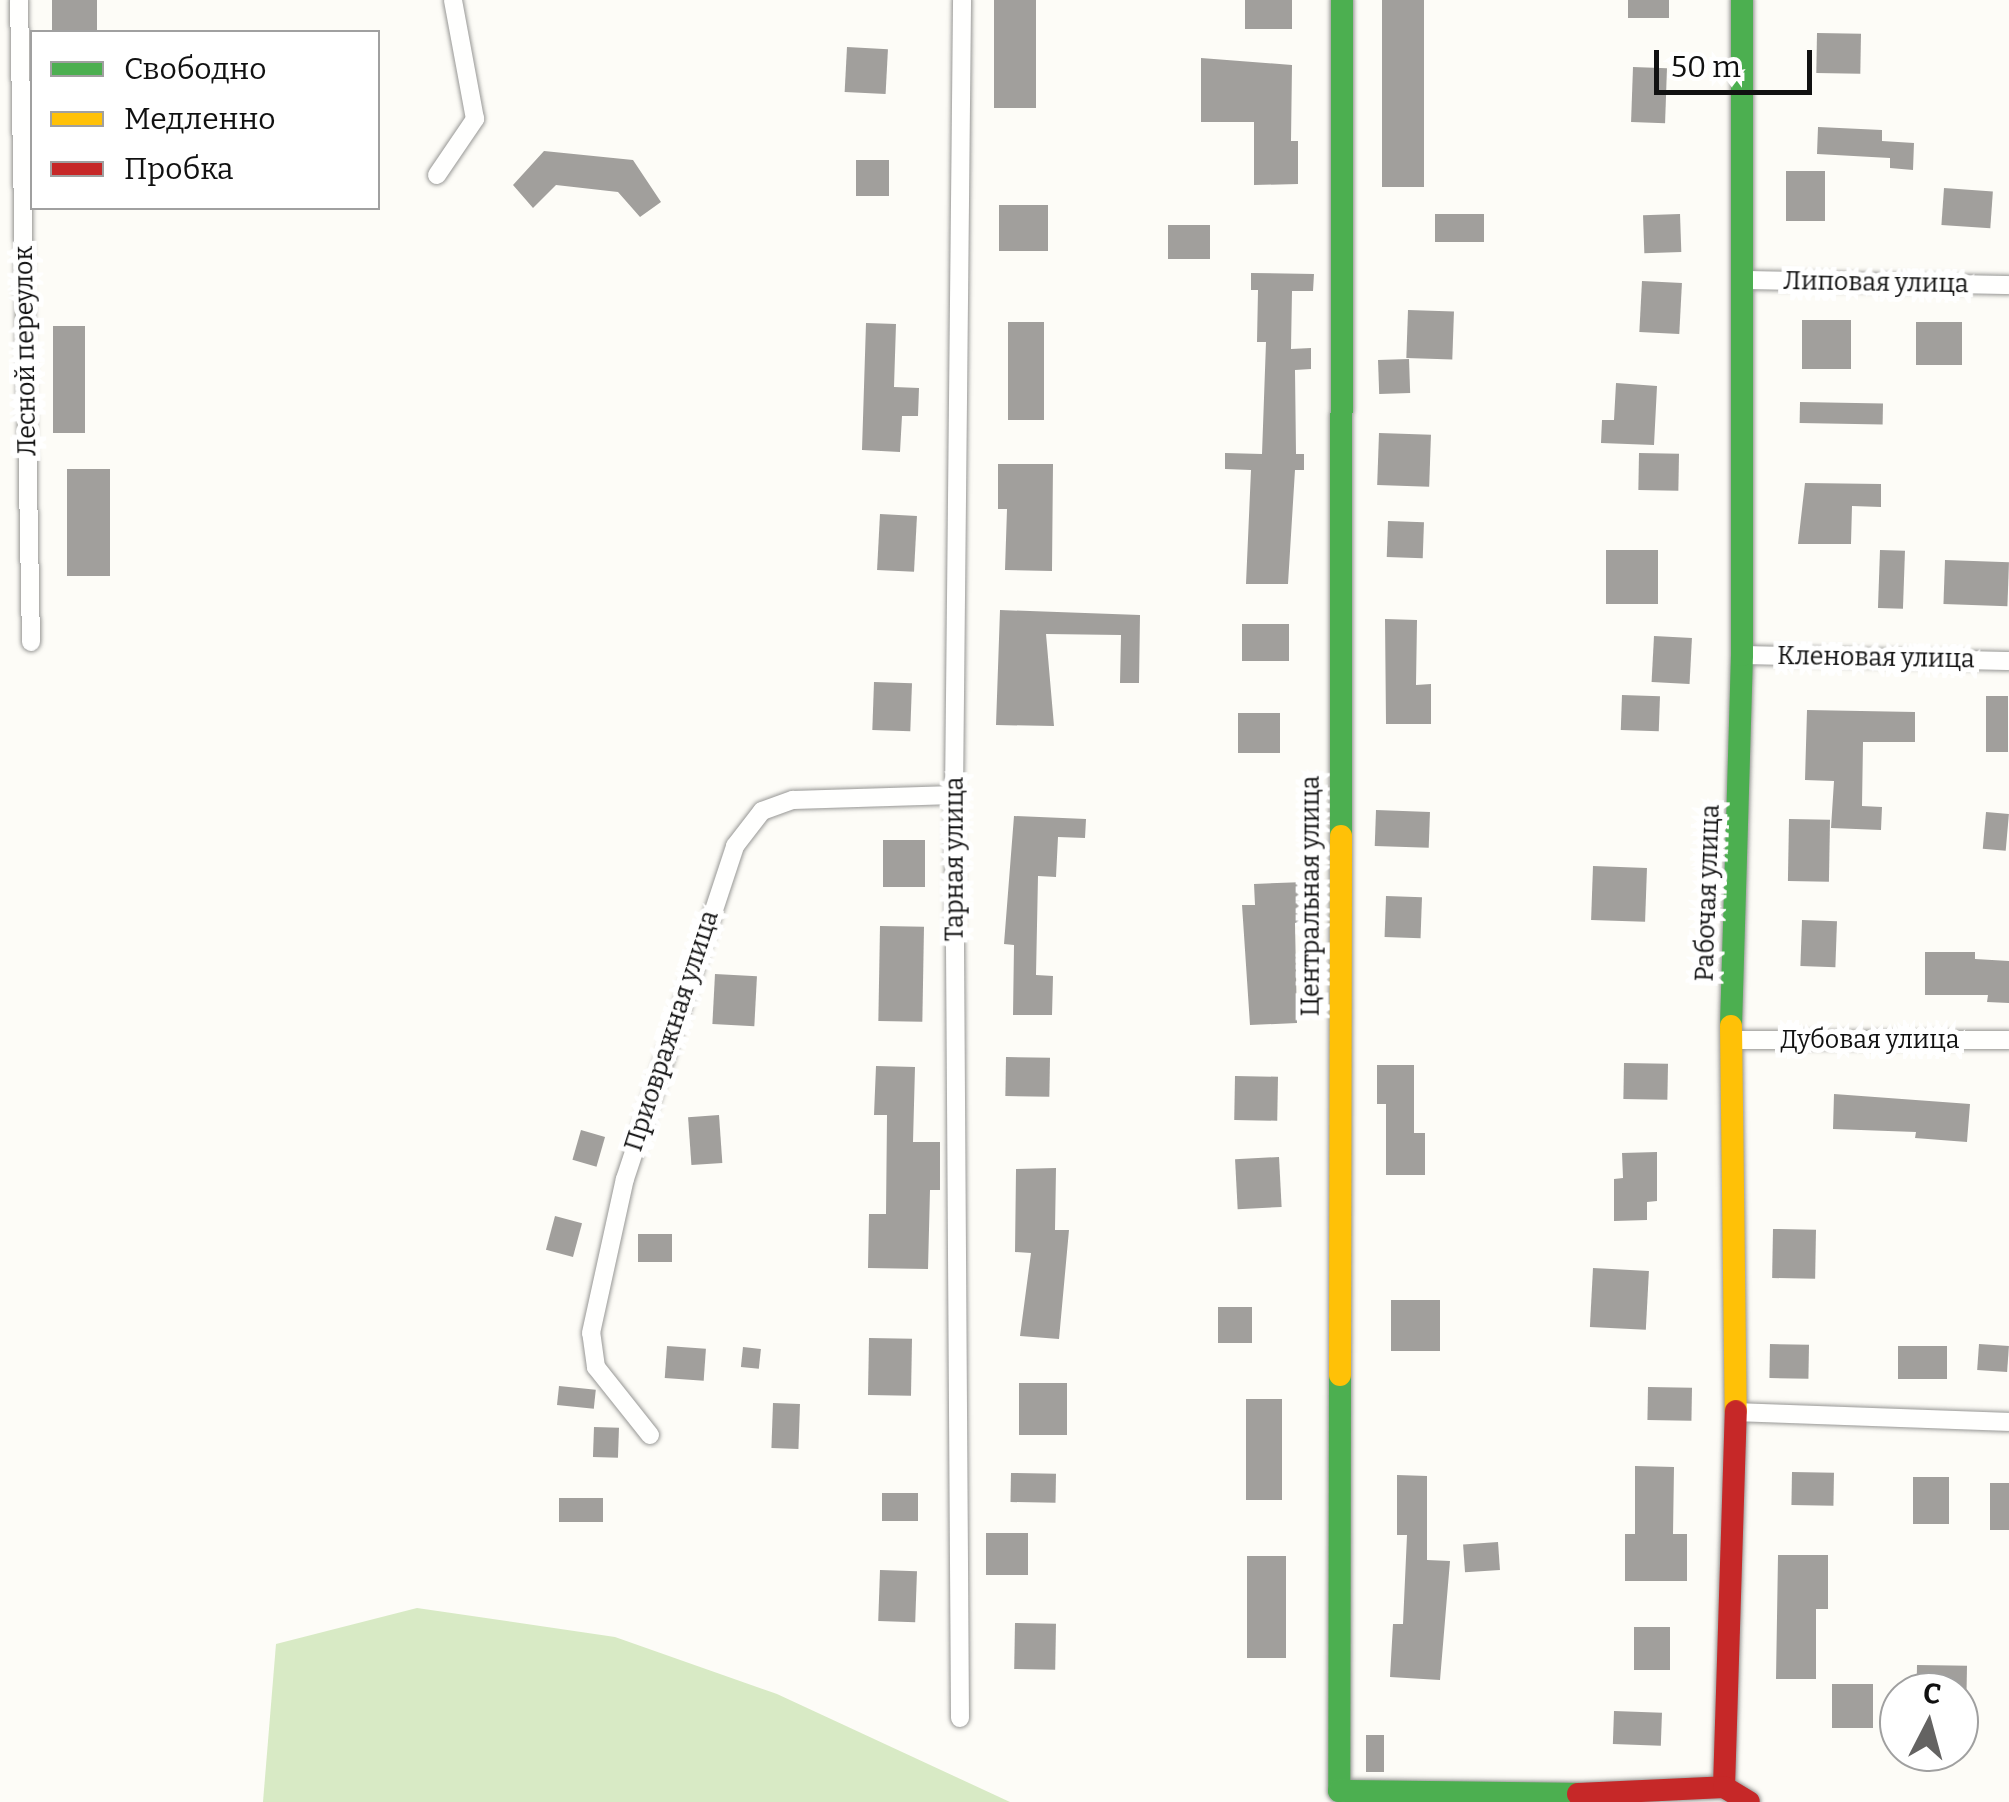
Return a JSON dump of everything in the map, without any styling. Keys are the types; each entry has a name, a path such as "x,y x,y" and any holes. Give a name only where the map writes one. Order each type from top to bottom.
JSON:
{"street":[{"name":"Лесной переулок","path":"19,0 31,642"},
{"path":"436,174 475,120 453,0"},
{"name":"Тарная улица","path":"960,1718 954,794 962,0"},
{"name":"Центральная улица","path":"1342,0 1339,1791 1631,1795 1724,1787"},
{"name":"Рабочая улица","path":"1724,1787 1736,1412 1730,1040 1742,655 1742,0"},
{"name":"Липовая улица","path":"1743,280 2009,285"},
{"name":"Кленовая улица","path":"1742,655 2009,662"},
{"name":"Приовражная улица","path":"650,1435 596,1368 590,1332 625,1179 735,846 762,811 793,800 954,794"},
{"name":"Дубовая улица","path":"1730,1040 2009,1040"},
{"path":"1736,1412 2009,1422"},
{"path":"1724,1787 1749,1802"}],"green space":[{"path":"417,1608 615,1637 777,1694 1010,1802 263,1802 276,1644"}],"building":[{"path":"52,0 97,0 97,30 52,30"},
{"path":"994,0 1036,0 1036,108 994,108"},
{"path":"1245,0 1292,0 1292,29 1245,29"},
{"path":"1382,0 1424,0 1424,187 1382,187"},
{"path":"1628,0 1669,0 1669,18 1628,18"},
{"path":"1817,33 1861,34 1860,74 1816,73"},
{"path":"847,47 888,49 886,94 845,92"},
{"path":"1201,58 1292,65 1291,141 1298,141 1298,184 1254,185 1254,122 1201,122"},
{"path":"1633,67 1667,68 1665,123 1631,122"},
{"path":"1818,127 1882,130 1882,141 1914,143 1913,170 1890,168 1890,158 1817,154"},
{"path":"544,151 633,160 661,202 640,217 618,192 556,185 533,208 513,185"},
{"path":"856,160 889,160 889,196 856,196"},
{"path":"1786,171 1825,171 1825,221 1786,221"},
{"path":"1944,188 1993,191 1990,228 1941,225"},
{"path":"999,205 1048,205 1048,251 999,251"},
{"path":"1435,214 1484,214 1484,242 1435,242"},
{"path":"1680,214 1681,252 1644,253 1643,215"},
{"path":"1168,225 1210,225 1210,259 1168,259"},
{"path":"1251,273 1314,274 1313,291 1292,291 1291,349 1311,348 1311,369 1295,370 1296,454 1304,454 1304,470 1295,470 1288,584 1246,584 1251,470 1225,469 1225,453 1262,454 1266,342 1257,342 1258,290 1251,290"},
{"path":"1642,281 1682,283 1679,334 1639,332"},
{"path":"1408,310 1454,312 1452,360 1406,358"},
{"path":"1802,320 1851,320 1851,369 1802,369"},
{"path":"1008,322 1044,322 1044,420 1008,420"},
{"path":"1916,322 1962,322 1962,365 1916,365"},
{"path":"866,323 896,324 894,387 919,388 918,416 902,416 900,452 862,450"},
{"path":"53,326 85,326 85,433 53,433"},
{"path":"1409,359 1410,393 1379,394 1378,360"},
{"path":"1616,383 1657,386 1654,445 1601,443 1602,420 1614,420"},
{"path":"1800,402 1883,403 1883,424 1800,423"},
{"path":"1379,433 1431,435 1429,487 1377,485"},
{"path":"1639,453 1679,454 1678,491 1638,490"},
{"path":"998,464 1053,464 1052,571 1005,570 1007,509 998,509"},
{"path":"67,469 110,469 110,576 67,576"},
{"path":"1805,483 1881,484 1881,507 1852,506 1851,544 1798,544"},
{"path":"880,514 917,516 914,572 877,570"},
{"path":"1388,521 1424,522 1423,558 1387,557"},
{"path":"1606,550 1658,550 1658,604 1606,604"},
{"path":"1880,550 1905,551 1903,609 1878,608"},
{"path":"1945,560 2009,562 2007,606 1943,604"},
{"path":"1000,610 1140,615 1139,683 1120,683 1121,635 1046,634 1054,726 996,725"},
{"path":"1385,619 1417,620 1416,685 1431,684 1431,724 1386,724"},
{"path":"1242,624 1289,624 1289,661 1242,661"},
{"path":"1654,636 1692,638 1690,684 1652,682"},
{"path":"874,682 912,683 910,731 872,730"},
{"path":"1622,695 1660,696 1659,731 1621,730"},
{"path":"1986,696 2008,696 2008,752 1986,752"},
{"path":"1807,710 1915,712 1915,742 1863,742 1862,806 1882,807 1881,830 1831,828 1834,781 1805,780"},
{"path":"1238,713 1280,713 1280,753 1238,753"},
{"path":"1376,810 1430,812 1429,848 1375,846"},
{"path":"1986,812 2009,814 2006,851 1983,849"},
{"path":"1014,816 1086,819 1085,838 1058,837 1056,877 1038,876 1036,975 1053,976 1052,1015 1013,1015 1014,945 1004,944"},
{"path":"1789,819 1830,820 1829,882 1788,881"},
{"path":"883,840 925,840 925,887 883,887"},
{"path":"1593,866 1647,868 1645,922 1591,920"},
{"path":"1305,882 1304,923 1295,923 1297,1023 1250,1025 1242,905 1255,905 1254,884"},
{"path":"1386,896 1422,897 1421,938 1385,937"},
{"path":"1802,920 1837,921 1835,967 1800,966"},
{"path":"880,926 924,927 922,1022 878,1021"},
{"path":"1925,952 1975,952 1975,959 2009,961 2009,1003 1987,1002 1988,995 1925,995"},
{"path":"715,974 757,976 754,1026 712,1024"},
{"path":"1006,1057 1050,1058 1049,1097 1005,1096"},
{"path":"1624,1063 1668,1064 1667,1100 1623,1099"},
{"path":"1377,1065 1414,1065 1414,1133 1425,1133 1425,1175 1386,1175 1386,1104 1377,1104"},
{"path":"876,1066 915,1067 913,1142 940,1142 940,1190 930,1190 928,1269 868,1268 869,1214 886,1214 887,1115 874,1115"},
{"path":"1235,1076 1278,1077 1277,1121 1234,1120"},
{"path":"1834,1094 1970,1104 1967,1142 1915,1138 1916,1132 1833,1129"},
{"path":"719,1115 722,1163 691,1165 688,1117"},
{"path":"581,1130 605,1137 596,1167 572,1160"},
{"path":"1657,1152 1657,1201 1647,1202 1647,1220 1614,1221 1614,1179 1623,1178 1622,1153"},
{"path":"1279,1157 1282,1207 1238,1209 1235,1159"},
{"path":"1056,1168 1055,1230 1069,1230 1059,1339 1020,1336 1031,1253 1015,1252 1016,1169"},
{"path":"555,1216 582,1223 573,1257 546,1250"},
{"path":"1773,1229 1816,1230 1815,1279 1772,1278"},
{"path":"638,1234 672,1234 672,1262 638,1262"},
{"path":"1593,1268 1649,1271 1646,1330 1590,1327"},
{"path":"1391,1300 1440,1300 1440,1351 1391,1351"},
{"path":"1218,1307 1252,1307 1252,1343 1218,1343"},
{"path":"869,1338 912,1339 911,1396 868,1395"},
{"path":"1770,1344 1809,1345 1808,1379 1769,1378"},
{"path":"1979,1344 2009,1346 2007,1372 1977,1370"},
{"path":"667,1346 706,1349 704,1381 665,1378"},
{"path":"1898,1346 1947,1346 1947,1379 1898,1379"},
{"path":"743,1347 761,1349 759,1369 741,1367"},
{"path":"1019,1383 1067,1383 1067,1435 1019,1435"},
{"path":"559,1386 596,1390 594,1409 557,1405"},
{"path":"1648,1387 1692,1388 1691,1421 1647,1420"},
{"path":"1246,1399 1282,1399 1282,1500 1246,1500"},
{"path":"773,1403 800,1404 798,1449 771,1448"},
{"path":"594,1427 619,1428 618,1458 593,1457"},
{"path":"1635,1466 1674,1467 1673,1534 1687,1534 1687,1581 1625,1581 1625,1534 1635,1534"},
{"path":"1792,1472 1834,1473 1833,1506 1791,1505"},
{"path":"1011,1473 1056,1474 1055,1503 1010,1502"},
{"path":"1397,1475 1427,1476 1427,1560 1450,1561 1440,1680 1390,1677 1393,1624 1403,1624 1407,1535 1397,1535"},
{"path":"1913,1477 1949,1477 1949,1524 1913,1524"},
{"path":"1990,1483 2009,1483 2009,1530 1990,1530"},
{"path":"882,1493 918,1493 918,1521 882,1521"},
{"path":"559,1498 603,1498 603,1522 559,1522"},
{"path":"986,1533 1028,1533 1028,1575 986,1575"},
{"path":"1498,1542 1500,1570 1465,1572 1463,1544"},
{"path":"1778,1555 1828,1555 1828,1609 1816,1609 1816,1679 1776,1679"},
{"path":"1247,1556 1286,1556 1286,1658 1247,1658"},
{"path":"880,1570 917,1571 915,1622 878,1621"},
{"path":"1015,1623 1056,1624 1055,1670 1014,1669"},
{"path":"1634,1627 1670,1627 1670,1670 1634,1670"},
{"path":"1917,1665 1967,1666 1967,1672 1917,1672"},
{"path":"1832,1684 1873,1684 1873,1728 1832,1728"},
{"path":"1614,1711 1662,1713 1661,1746 1613,1744"},
{"path":"1366,1735 1384,1735 1384,1772 1366,1772"}],"traffic: fast":[{"path":"1341,836 1342,0"},
{"path":"1731,1026 1742,655 1742,0"},
{"path":"1340,1375 1339,1791 1578,1794"}],"traffic: slow":[{"path":"1340,1375 1341,836"},
{"path":"1731,1026 1736,1411"}],"traffic: jam":[{"path":"1724,1787 1736,1411"},
{"path":"1578,1794 1724,1787 1749,1802"}]}
